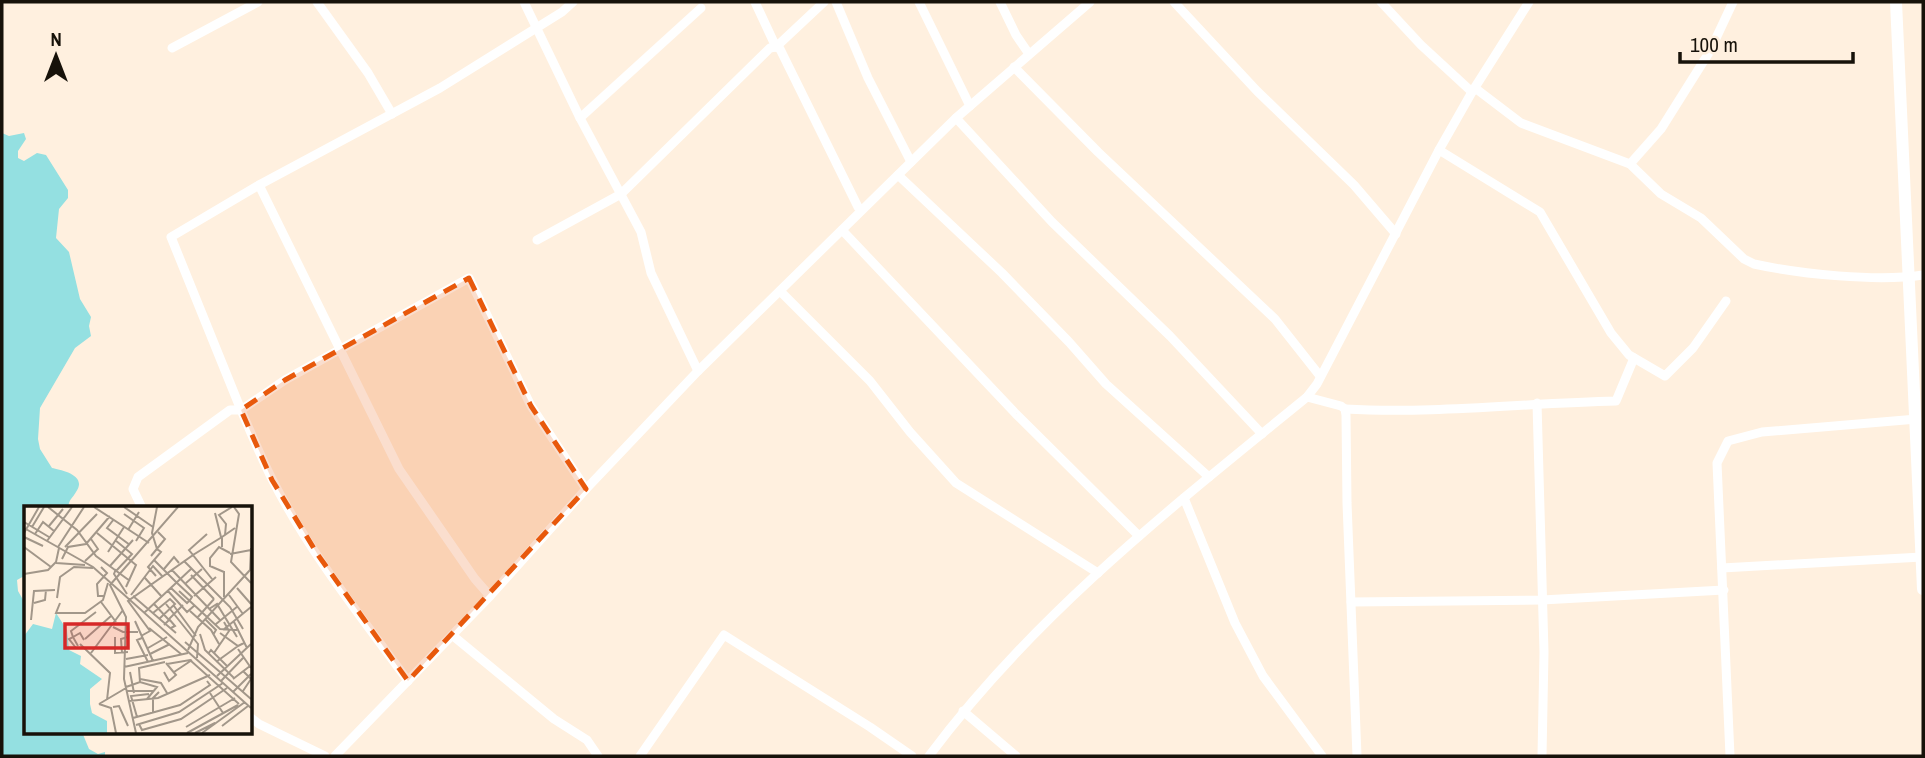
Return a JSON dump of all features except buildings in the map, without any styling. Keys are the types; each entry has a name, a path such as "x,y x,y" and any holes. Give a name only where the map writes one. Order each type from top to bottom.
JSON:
{"street":[{"path":"172,48 258,2"},
{"path":"317,2 368,73 392,114"},
{"path":"524,2 580,118 641,232 651,273 698,370"},
{"path":"408,681 358,615 272,480 172,237 259,186 440,88 562,12 573,2"},
{"path":"755,2 858,206 862,209"},
{"path":"537,240 621,194 770,48 776,47 824,2"},
{"path":"836,2 868,78 911,162"},
{"path":"919,2 970,106"},
{"path":"1000,2 1029,54"},
{"path":"335,756 490,596 698,370 956,118 1090,2"},
{"path":"1174,2 1257,91 1354,185 1396,234"},
{"path":"1381,2 1421,45 1474,90 1521,123 1630,164 1661,194 1701,218 1744,259 1754,264 1853,276 1907,278 1923,275"},
{"path":"929,756 963,711 1037,629 1139,536 1307,397 1317,384 1440,150 1529,2"},
{"path":"1630,164 1661,130 1710,51 1733,2"},
{"path":"1896,2 1923,589"},
{"path":"580,118 701,8"},
{"path":"1014,67 1098,152 1275,319 1320,376"},
{"path":"956,118 1052,222 1162,328 1262,434"},
{"path":"1440,150 1539,212 1611,333 1633,358 1665,376 1693,348 1726,301"},
{"path":"898,175 1002,273 1106,384 1209,477"},
{"path":"259,186 408,485 490,596"},
{"path":"842,230 1016,414 1139,536"},
{"path":"141,506 133,489 138,477 230,410 241,410 340,348 469,278 531,406 586,489"},
{"path":"780,291 870,382 910,432 957,483 1098,573"},
{"path":"1307,397 1345,409 1390,411 1616,401 1633,358"},
{"path":"1537,403 1544,652 1542,756"},
{"path":"1345,409 1357,756"},
{"path":"1730,756 1717,463 1728,441 1762,432 1917,419"},
{"path":"1184,498 1235,623 1263,676 1322,756"},
{"path":"1723,568 1922,557"},
{"path":"1351,602 1542,600 1724,590"},
{"path":"452,635 554,719 587,740 598,756"},
{"path":"640,756 724,635 912,756"},
{"path":"963,711 1014,755"},
{"path":"252,719 325,756"}],"highlighted area":[{"path":"469,278 531,406 586,489 408,681 318,555 272,480 241,410 285,380"}],"water":[{"path":"2,133 9,136 24,133 26,139 18,151 18,158 24,161 37,153 46,155 68,190 68,198 59,209 56,238 69,252 80,299 91,317 91,336 75,348 40,408 40,449 52,468 72,474 79,481 79,486 69,506 24,506 24,576 17,580 18,591 24,602 24,734 83,734 89,749 98,754 105,752 105,756 2,756"}]}
